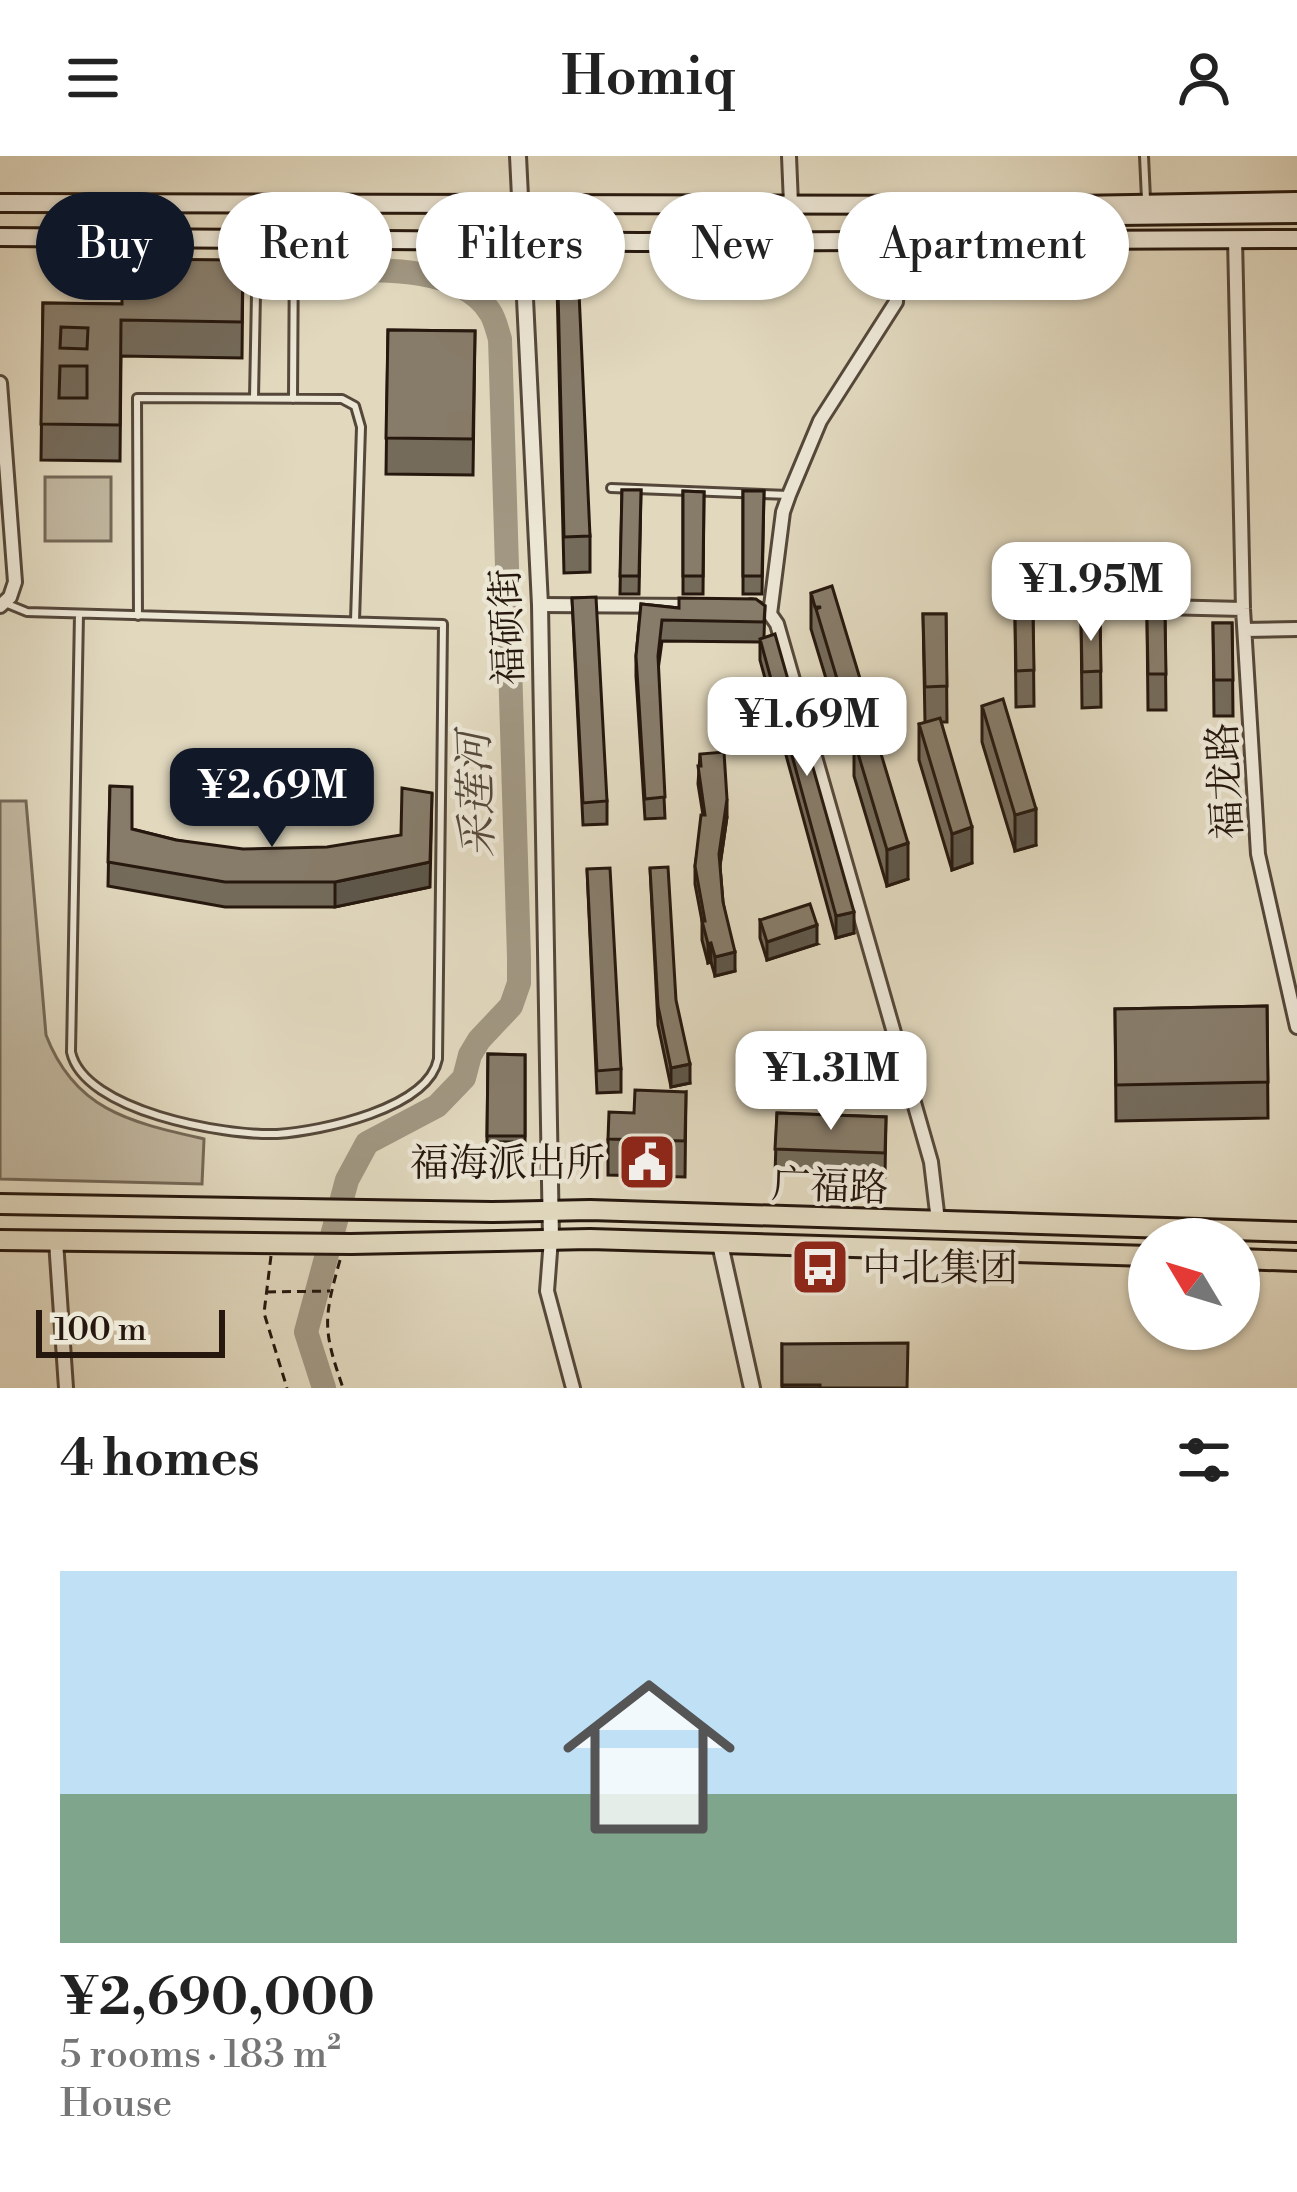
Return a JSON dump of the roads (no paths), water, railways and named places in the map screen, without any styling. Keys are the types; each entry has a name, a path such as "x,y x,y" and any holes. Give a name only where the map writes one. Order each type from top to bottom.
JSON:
{"main road":[{"path":"1129,203 1297,201"},
{"path":"0,203 36,203"},
{"path":"194,204 416,203"},
{"path":"1129,215 1297,214"},
{"path":"0,237 36,237"},
{"path":"1129,239 1297,239"},
{"path":"625,240 838,240"},
{"name":"广福路","path":"0,1204 552,1211 1297,1232"},
{"name":"广福路","path":"0,1240 351,1244 551,1239 860,1244 1128,1255"},
{"path":"1260,1260 1297,1262"}],"street":[{"name":"福硕街","path":"518,156 520,192"},
{"path":"789,156 790,192"},
{"name":"福龙路","path":"1235,238 1244,609 1258,854 1297,1027"},
{"name":"福硕街","path":"526,300 540,605 551,1239"},
{"path":"770,614 789,495 820,421 896,300"},
{"path":"0,383 15,582 3,604"},
{"path":"1019,609 1038,604 1244,609"},
{"path":"540,605 699,606"},
{"path":"746,606 770,614 777,624 931,1162 938,1221"},
{"path":"1245,630 1297,629"},
{"path":"551,1239 547,1292 573,1388"},
{"path":"56,1241 66,1388"},
{"path":"720,1244 752,1388"}],"lane":[{"path":"1144,156 1146,202"},
{"path":"254,398 256,300"},
{"path":"293,399 294,300"},
{"path":"138,616 137,398 348,400 360,413 355,621"},
{"path":"611,488 789,495"},
{"path":"3,604 27,612 443,624 438,1059 435,1074 389,1107 340,1123 273,1134 212,1129 154,1115 78,1074 72,1059 79,614"}],"waterway":[{"name":"采莲河","path":"324,1388 306,1332 347,1180 367,1143 437,1106 464,1078 470,1055 511,1006 519,983 500,339 490,312 456,284 392,271"}],"place":[{"name":"福海派出所","path":"647,1162"},
{"name":"中北集团","path":"820,1267"}]}
